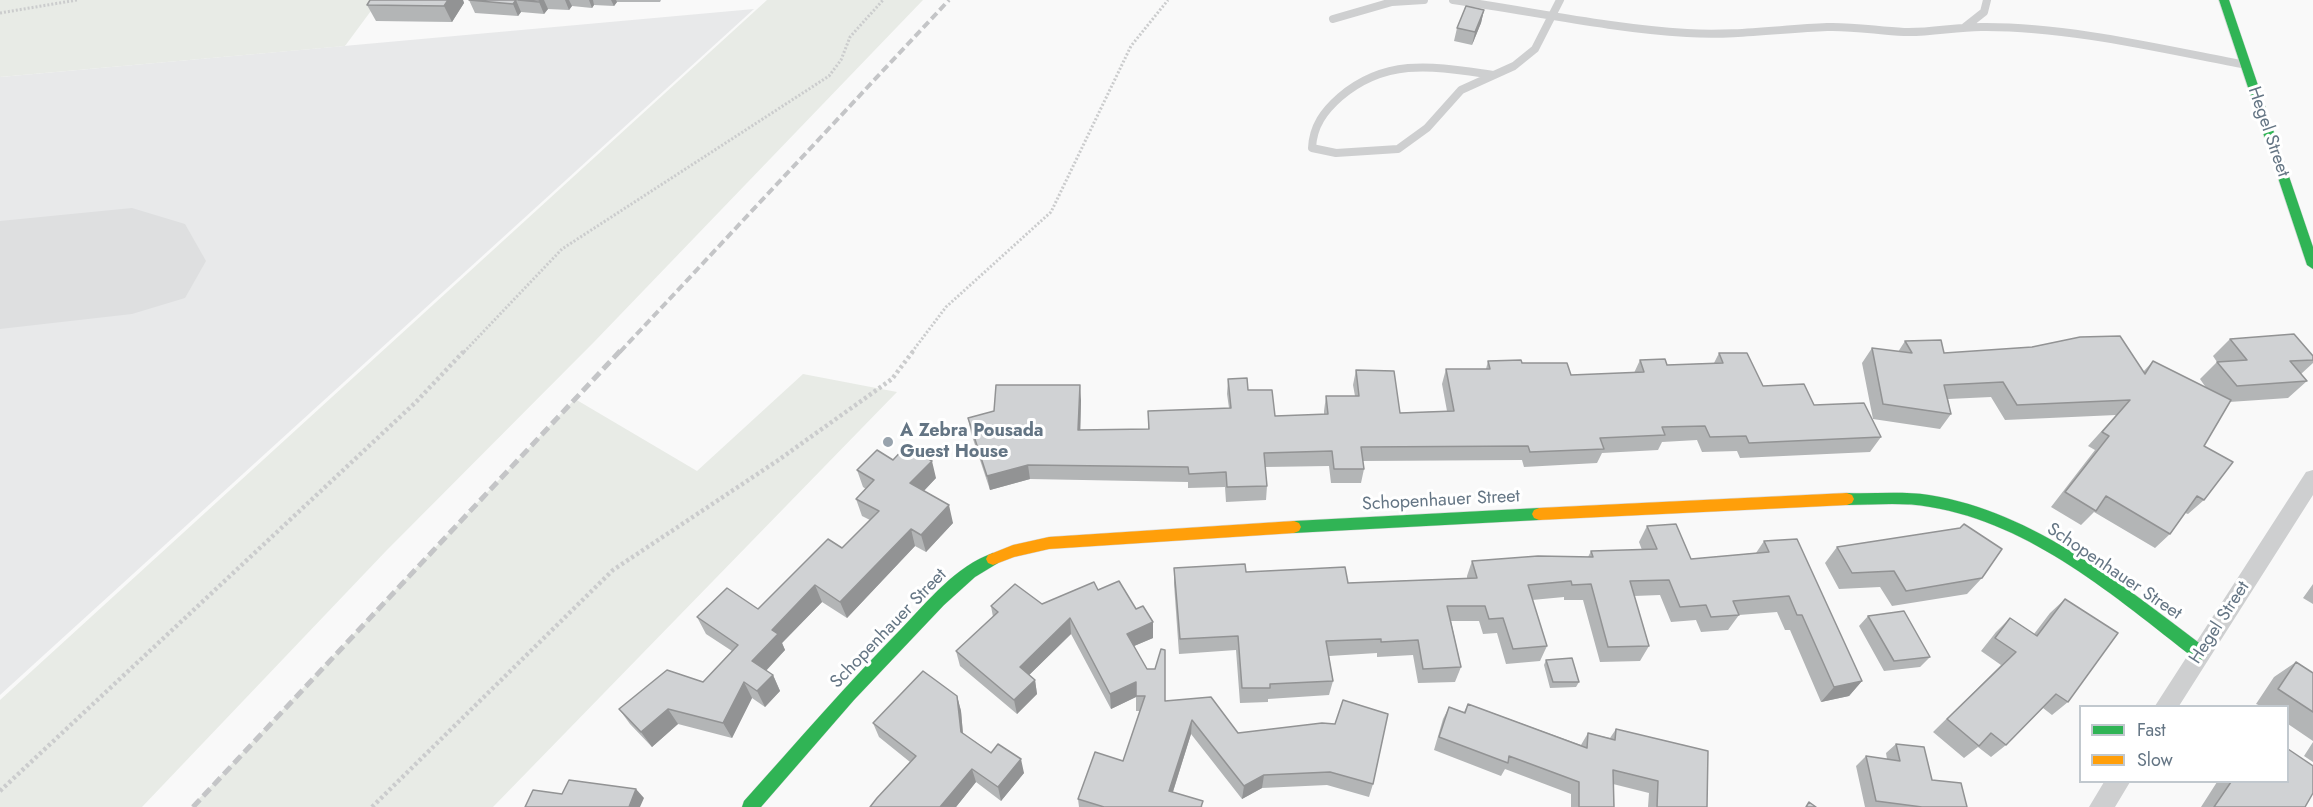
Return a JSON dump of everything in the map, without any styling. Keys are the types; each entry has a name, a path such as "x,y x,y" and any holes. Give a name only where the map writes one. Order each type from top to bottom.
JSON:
{"street":[{"name":"Hegel Street","path":"2224,0 2313,265"},
{"name":"Hegel Street","path":"2167,705 2313,478"},
{"name":"Schopenhauer Street","path":"750,807 866,675 949,590 980,565 1013,551 1049,543 1274,528 1841,499 1932,501 1981,514 2047,546 2200,652"},
{"path":"2101,807 2117,783"}],"lane":[{"path":"1333,19 1392,2 1424,0"},
{"path":"1453,0 1554,14 1628,28 1733,35 1829,27 1906,32 1965,27 2048,32 2139,45 2246,65"},
{"path":"1494,75 1419,66 1375,72 1347,89 1323,114 1312,132 1312,148 1336,153 1398,148 1427,128 1461,90 1514,66 1535,49 1560,0"},
{"path":"1965,27 1984,12 1987,0"}],"path":[{"path":"0,13 77,0"},
{"path":"0,791 416,402 562,249 829,76 841,60 850,37 884,0"},
{"path":"372,807 483,695 613,570 777,461 892,379 946,307 1051,212 1131,46 1168,0"}],"shaded area":[{"path":"0,0 379,0 345,46 0,77"},
{"path":"767,0 923,0 594,342 386,551 142,807 0,807 0,700"},
{"path":"754,9 0,695 0,77"},
{"path":"803,374 897,392 493,807 191,807 575,399 697,471"}],"building":[{"path":"370,0 448,0 444,6 367,5"},
{"path":"469,0 516,0 513,4"},
{"path":"1466,6 1484,10 1475,32 1457,28"},
{"path":"2294,334 2313,356 2313,360 2290,361 2307,381 2237,386 2217,362 2247,360 2230,339"},
{"path":"2120,336 2145,374 2153,361 2231,400 2204,446 2233,462 2204,500 2197,496 2170,534 2106,496 2096,511 2065,492 2109,436 2102,432 2130,400 2017,405 2003,382 1944,385 1951,414 1883,404 1872,348 1912,353 1905,341 1941,340 1944,353 2032,347 2080,337"},
{"path":"1719,353 1747,353 1763,386 1804,384 1814,405 1864,403 1881,437 1749,443 1746,436 1710,437 1705,426 1662,427 1665,435 1600,438 1604,449 1530,452 1528,446 1361,447 1364,469 1334,469 1332,451 1264,453 1267,486 1227,487 1226,472 1189,474 1188,467 1028,465 987,476 968,418 994,411 996,385 1080,385 1078,430 1149,429 1148,411 1231,408 1228,379 1247,378 1248,390 1272,390 1275,416 1328,414 1326,396 1359,396 1356,370 1394,371 1400,413 1454,411 1446,369 1490,369 1488,361 1521,360 1522,363 1567,363 1571,375 1644,372 1640,360 1665,359 1667,365 1723,363"},
{"path":"906,446 932,461 910,483 949,505 921,535 911,529 840,602 815,585 772,630 778,634 752,661 773,675 757,691 744,682 723,723 668,709 641,732 619,709 667,670 703,682 738,645 697,617 727,588 758,609 828,539 842,548 879,511 856,499 874,480 857,470 877,450 893,460"},
{"path":"1676,524 1691,559 1769,552 1764,541 1797,539 1862,681 1834,687 1802,615 1797,615 1789,596 1733,601 1739,615 1711,617 1706,605 1680,607 1669,580 1630,581 1649,646 1608,647 1591,584 1572,585 1571,581 1528,585 1547,646 1513,649 1503,618 1489,619 1485,606 1447,606 1461,667 1423,669 1418,640 1326,641 1333,681 1270,684 1270,688 1242,688 1238,636 1180,639 1174,568 1245,564 1246,572 1345,567 1348,583 1477,578 1472,561 1538,556 1593,557 1591,551 1657,549 1647,526"},
{"path":"1964,524 2002,549 1982,578 1906,591 1894,571 1852,573 1837,547 1960,528"},
{"path":"1119,581 1136,609 1143,606 1153,622 1127,634 1147,669 1155,669 1161,649 1165,650 1165,701 1211,697 1238,733 1322,723 1335,724 1343,700 1388,714 1373,784 1330,772 1264,775 1244,786 1192,720 1169,791 1203,801 1201,807 1104,807 1078,799 1095,752 1123,761 1145,696 1136,696 1136,682 1110,694 1070,618 1020,667 1035,680 1014,700 956,651 998,612 991,606 1015,584 1042,604 1094,582 1098,590"},
{"path":"2065,599 2118,633 2068,702 2056,694 2006,745 1991,733 1979,746 1947,719 2016,652 1995,638 2010,618 2037,636"},
{"path":"1904,611 1930,657 1894,661 1868,616"},
{"path":"1572,658 1579,682 1553,682 1546,660"},
{"path":"2296,662 2313,673 2313,712 2278,689"},
{"path":"923,671 957,696 961,732 991,753 998,744 1021,759 998,787 972,769 940,807 870,807 916,756 873,723"},
{"path":"1468,704 1587,748 1588,733 1615,740 1616,729 1708,751 1707,807 1657,807 1658,781 1613,770 1614,807 1579,807 1579,782 1509,756 1508,763 1439,737 1449,707 1465,713"},
{"path":"1896,744 1924,747 1932,780 1961,783 1967,807 1922,807 1876,801 1866,756 1900,761"},
{"path":"2289,750 2313,766 2313,793 2305,807 2214,807 2230,783 2289,783"},
{"path":"569,780 636,789 629,807 525,807 533,790 562,794"},
{"path":"1809,802 1816,807 1806,807"}],"runway":[{"path":"0,275 132,261"}],"railway":[{"path":"620,352 949,0"},
{"path":"193,807 621,350"}],"traffic: fast":[{"path":"2224,0 2313,265"},
{"path":"1847,499 1930,501 1967,509 2003,522 2073,560 2200,653"},
{"path":"1294,527 1539,514"},
{"path":"750,807 849,695 939,600 959,581 993,559"}],"traffic: slow":[{"path":"1539,514 1847,499"},
{"path":"993,559 1013,551 1049,543 1294,527"}],"place":[{"name":"A Zebra Pousada Guest House","path":"888,442"}]}
